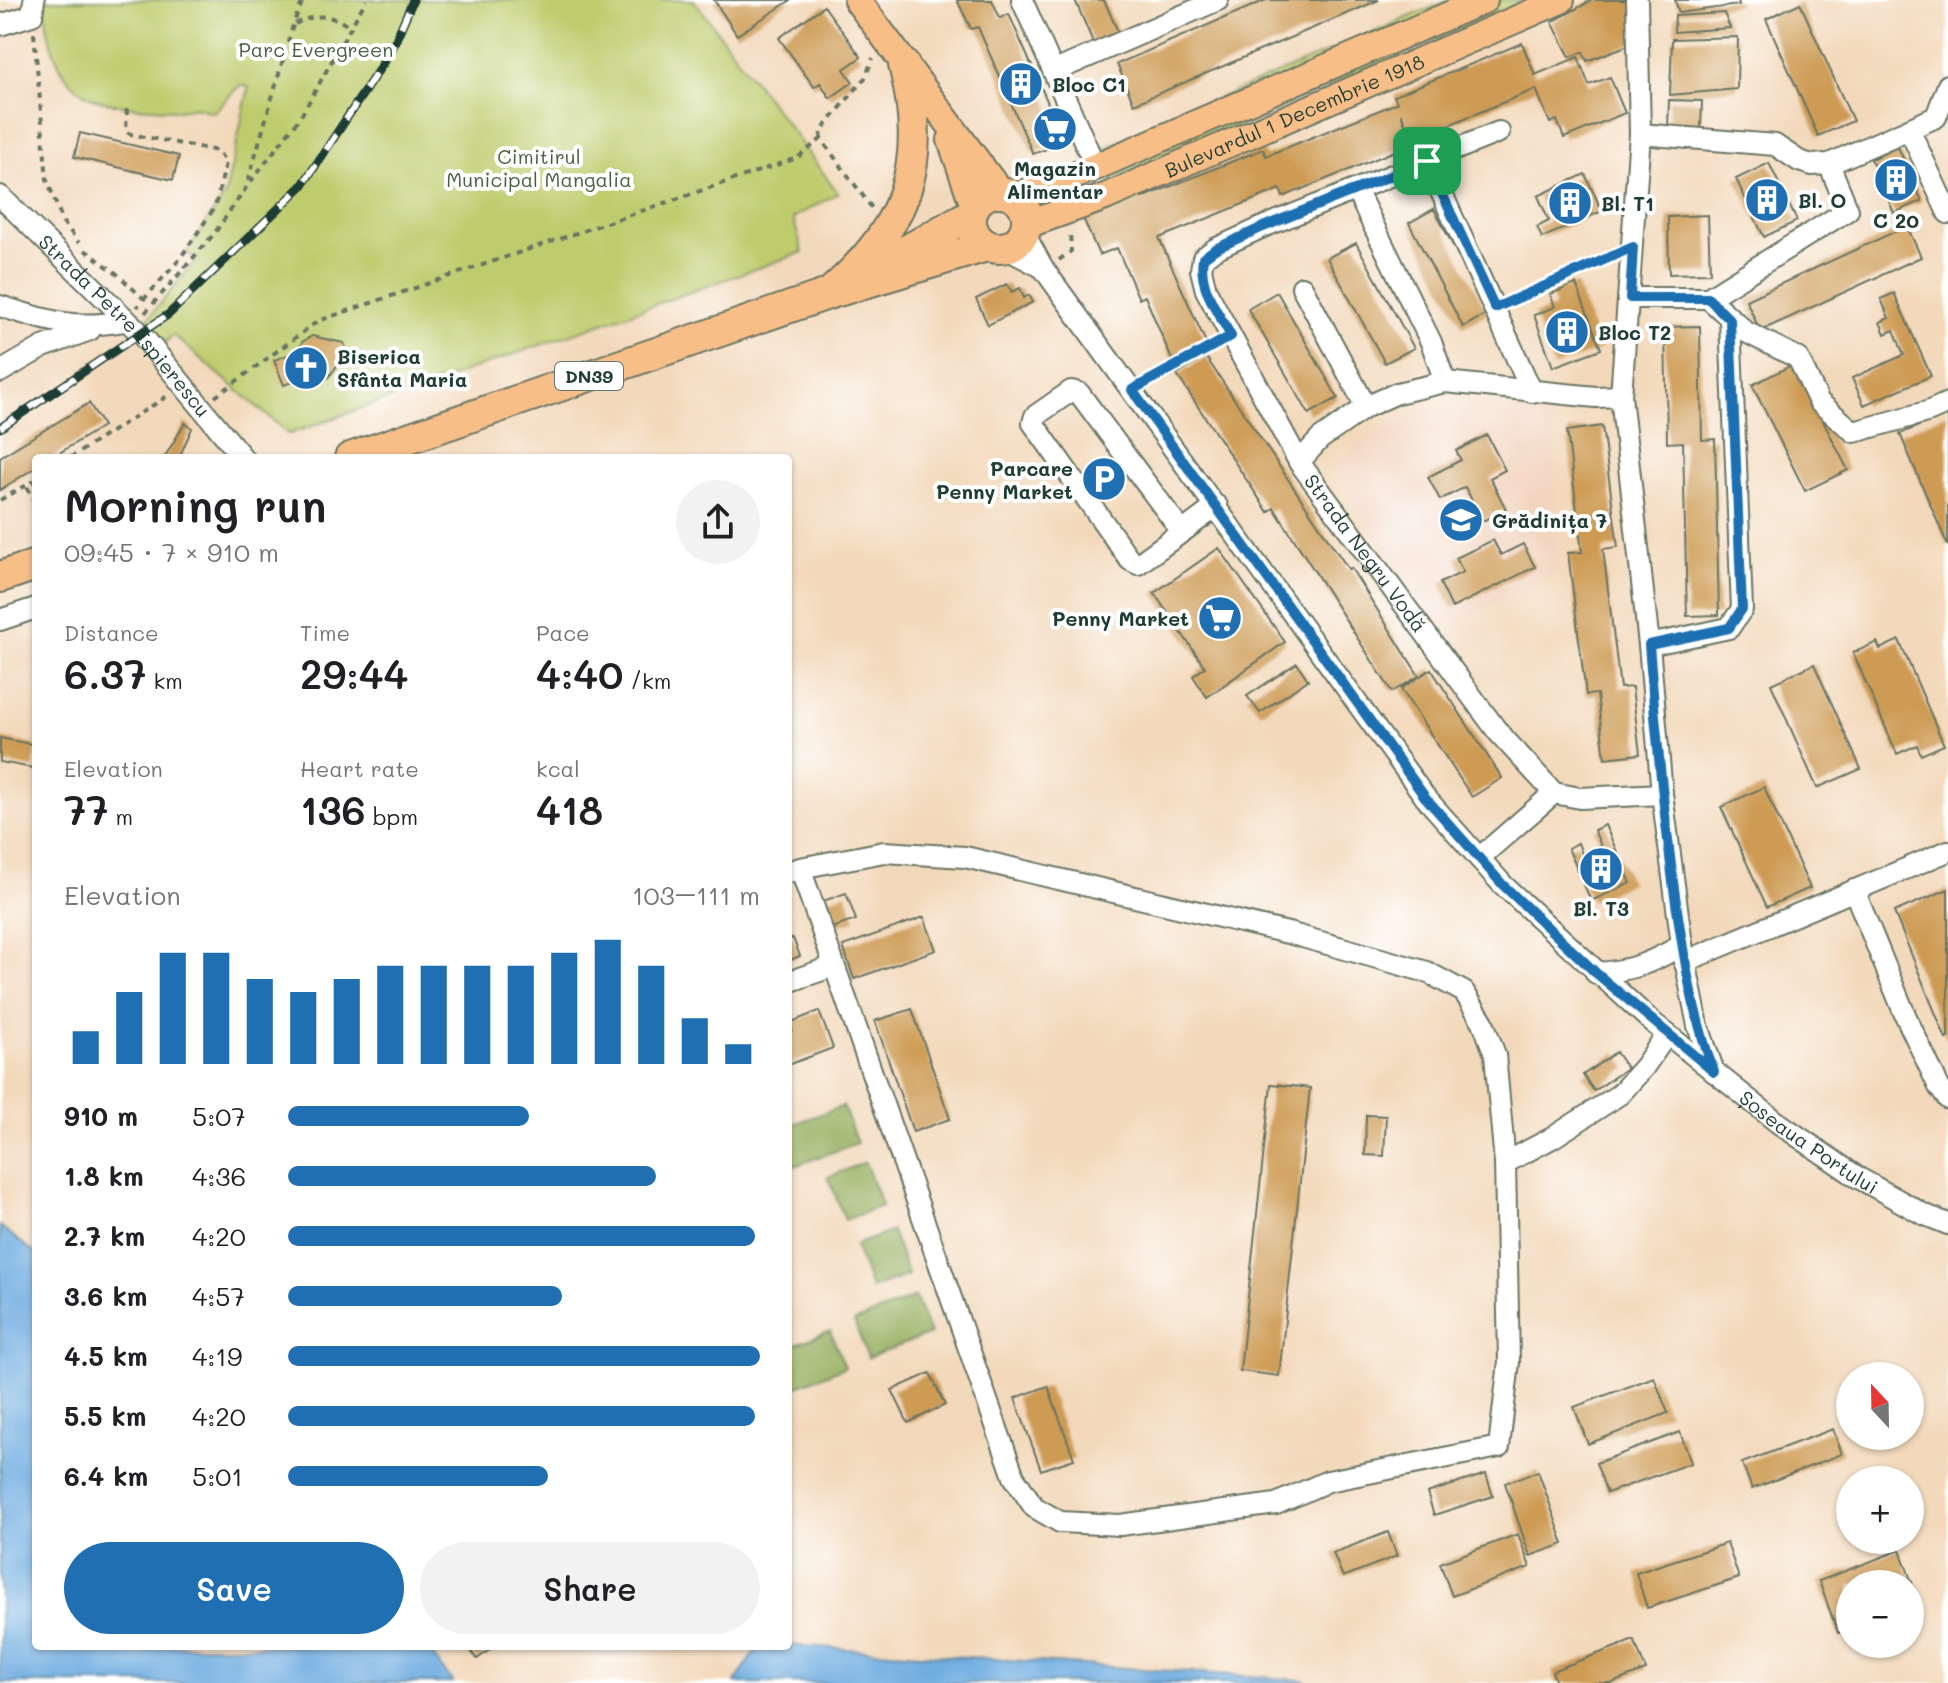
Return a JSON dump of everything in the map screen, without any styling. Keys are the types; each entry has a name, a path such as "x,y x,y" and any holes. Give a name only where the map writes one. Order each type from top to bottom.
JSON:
{"highway":[{"path":"828,294 855,271 888,230 899,210 911,174 915,138 913,101 904,65"},
{"path":"990,202 1024,209 1010,238 973,233 990,202"},
{"name":"Bulevardul 1 Decembrie 1918","path":"828,294 990,202"},
{"name":"Bulevardul 1 Decembrie 1918","path":"364,454 828,294 1010,238"},
{"path":"0,577 32,566"}],"main road":[{"path":"857,0 943,118 990,202"},
{"name":"Bulevardul 1 Decembrie 1918","path":"990,202 1095,166 1484,0"},
{"name":"Bulevardul 1 Decembrie 1918","path":"1010,238 1561,0"}],"street":[{"path":"1022,0 1095,166"},
{"path":"1055,71 1218,0"},
{"path":"1637,0 1640,134 1621,396 1662,794 1683,953 1698,1026 1714,1072"},
{"path":"0,25 33,7"},
{"path":"1640,134 1775,145 1799,161 1812,165 1829,164 1936,117 1948,85"},
{"path":"1909,129 1948,213"},
{"path":"1299,462 1206,290 1201,270 1203,258 1215,249 1263,227 1499,132"},
{"path":"1427,161 1532,392"},
{"path":"1630,298 1708,298 1848,210 1829,164"},
{"path":"1356,190 1431,342 1445,382"},
{"name":"Strada Petre Ispierescu","path":"0,196 141,334 240,454"},
{"name":"Șoseaua Portului","path":"1010,238 1043,268 1425,797 1503,885 1596,973 1777,1122 1857,1177 1923,1214 1948,1224"},
{"path":"1302,287 1366,407"},
{"path":"1708,298 1746,332 1798,358 1819,402 1854,432 1948,403"},
{"path":"0,306 57,324 101,325 125,321"},
{"path":"1649,645 1729,628 1742,609 1730,320"},
{"path":"0,372 43,347 101,325"},
{"name":"Strada Negru Vodă","path":"1554,793 1498,732 1299,462 1320,439 1366,407 1397,393 1445,382 1532,392 1621,396"},
{"path":"1182,532 1079,393 1071,391 1035,416 1033,423 1130,560 1138,564 1182,532 1217,506"},
{"path":"0,620 32,609"},
{"path":"1479,858 1554,793 1580,798 1662,794"},
{"path":"1596,973 1624,972 1683,953 1854,890 1948,851"},
{"path":"884,852 965,857 1292,934 1427,972 1464,992 1483,1022 1495,1055 1505,1163 1509,1362 1499,1447 1328,1481 1276,1504 1120,1525 1060,1522 1034,1507 1014,1477 834,966 794,870 884,852"},
{"path":"1854,890 1906,1017 1939,1087 1948,1099"},
{"path":"792,981 834,966"},
{"path":"1505,1163 1552,1138 1620,1094 1667,1034"}],"path":[{"path":"248,185 293,25 303,0"},
{"path":"125,321 145,313 214,234 301,116 366,0"},
{"path":"33,7 47,180 63,222 82,247 144,299"},
{"path":"293,25 322,15 341,20 352,29"},
{"path":"882,34 865,78 822,130 821,139 888,230"},
{"path":"125,321 179,260 215,207 226,163 218,151 130,134 126,131 127,109"},
{"path":"200,408 318,321 797,158 821,139"},
{"path":"1495,308 1633,247"},
{"path":"1132,390 1231,336"},
{"path":"76,454 182,387"},
{"path":"0,500 32,483"},
{"path":"27,486 32,495"}],"shaded area":[{"name":"Grădinița 7","path":"1493,402 1554,410 1557,573 1438,631 1332,466 1370,435 1433,406"}],"green space":[{"name":"Cimitirul Municipal Mangalia","path":"44,0 694,0 838,193 793,218 803,252 289,434 173,335 165,343 145,322 197,259 186,253 225,195 249,87 240,85 215,111 210,112 202,108 178,110 124,106 95,99 71,82 56,58"},
{"path":"1449,0 1527,0 1108,182 1094,152"},
{"path":"843,1106 857,1143 795,1166 792,1158 792,1125"},
{"path":"865,1162 882,1206 845,1220 828,1177"},
{"path":"892,1231 908,1275 871,1289 855,1245"},
{"path":"915,1297 930,1334 868,1358 854,1322"},
{"path":"830,1331 845,1367 792,1388 792,1345"}],"water":[{"path":"0,1226 32,1251 32,1650 429,1650 453,1683 0,1683"},
{"path":"792,1645 1304,1680 1307,1683 735,1683 756,1650 792,1650"}],"building":[{"path":"714,0 791,0 737,35"},
{"name":"Bloc C1","path":"957,0 992,0 1000,18 1009,14 1065,142 1033,154 978,27 971,29"},
{"path":"1075,0 1104,0 1120,36 1095,47"},
{"path":"1266,0 1379,0 1134,104 1117,64"},
{"path":"1592,0 1634,0 1634,43 1587,61 1583,52 1570,57 1552,22"},
{"path":"1675,0 1738,0 1739,5 1679,13"},
{"path":"1800,3 1853,121 1818,136 1766,19"},
{"path":"824,6 861,57 844,69 853,82 830,98 820,83 814,87 779,38"},
{"path":"1724,13 1730,28 1674,32 1675,16"},
{"path":"1738,37 1737,89 1670,95 1672,39"},
{"path":"1522,43 1535,75 1578,57 1589,85 1610,77 1625,113 1564,138 1557,120 1550,123 1536,89 1412,140 1401,113 1412,144 1283,197 1280,189 1159,238 1207,345 1172,360 1145,296 1139,299 1117,248 1099,255 1083,218 1140,194 1142,198 1263,149 1266,156 1397,103 1394,96"},
{"path":"1669,100 1702,101 1701,128 1668,129"},
{"path":"80,133 179,156 173,180 74,157"},
{"name":"C 20","path":"1898,147 1922,201 1894,213 1871,159"},
{"name":"Bl. O","path":"1769,163 1797,221 1764,237 1736,179"},
{"name":"Bl. T1","path":"1585,174 1602,211 1542,238 1537,227 1549,221 1538,196"},
{"path":"1434,209 1488,313 1463,327 1409,223"},
{"path":"1708,215 1710,273 1669,274 1668,217"},
{"path":"1907,226 1921,257 1760,331 1746,300"},
{"path":"1356,243 1414,348 1385,363 1327,258"},
{"path":"1007,284 1012,292 1020,288 1024,298 1029,295 1033,302 988,325 976,299"},
{"name":"Bloc T2","path":"1576,284 1601,349 1553,367 1534,315 1555,307 1550,294"},
{"path":"1277,292 1338,398 1309,414 1248,309"},
{"path":"1894,293 1931,376 1864,405 1852,378 1904,355 1894,330 1885,334 1880,322 1889,318 1881,299"},
{"path":"1700,326 1702,440 1715,439 1719,615 1687,616 1683,442 1667,443 1665,327"},
{"name":"Biserica Sfânta Maria","path":"312,336 344,343 347,352 328,378 316,381 308,376 284,385 274,360 299,351 302,342"},
{"path":"1206,357 1349,570 1351,568 1419,676 1392,692 1274,508 1268,512 1177,375"},
{"path":"1794,364 1848,470 1805,491 1752,385"},
{"path":"89,403 103,426 58,454 32,454 32,470 0,490 0,457"},
{"path":"1946,414 1948,419 1948,546 1900,434"},
{"path":"185,423 192,428 181,454 166,454"},
{"path":"1602,426 1618,547 1603,549 1620,688 1632,687 1640,754 1605,758 1597,694 1586,695 1568,553 1582,552 1567,431"},
{"path":"1487,435 1505,470 1490,478 1506,509 1483,521 1465,487 1440,500 1428,477 1461,460 1456,451"},
{"path":"1493,540 1501,555 1523,544 1535,567 1452,608 1440,583 1463,572 1456,558"},
{"name":"Penny Market","path":"1219,548 1285,642 1207,697 1193,676 1205,667 1154,593"},
{"path":"1899,640 1944,745 1921,755 1917,745 1897,754 1853,653 1877,642 1880,649"},
{"path":"1297,663 1308,680 1260,713 1247,696"},
{"path":"1814,664 1861,769 1817,788 1771,684"},
{"path":"1431,669 1502,778 1472,797 1401,689"},
{"path":"0,738 32,744 32,768 0,762"},
{"path":"1764,787 1810,888 1767,907 1721,807"},
{"name":"Bl. T3","path":"1605,825 1631,883 1591,901 1568,848 1578,843 1582,854 1601,846 1594,830"},
{"path":"1948,889 1948,1038 1946,1039 1894,912"},
{"path":"846,893 856,920 832,928 823,901"},
{"path":"924,917 936,950 854,979 843,946"},
{"path":"792,938 800,956 792,959"},
{"path":"912,1009 950,1119 913,1132 875,1021"},
{"path":"819,1011 833,1048 792,1063 792,1022"},
{"path":"1616,1052 1627,1068 1594,1091 1583,1075"},
{"path":"1271,1084 1310,1088 1279,1376 1240,1371"},
{"path":"1366,1115 1386,1116 1384,1156 1365,1155"},
{"path":"930,1373 945,1405 908,1423 892,1390"},
{"path":"1654,1377 1668,1413 1588,1444 1574,1407"},
{"path":"1048,1386 1074,1459 1041,1470 1015,1398"},
{"path":"1833,1429 1836,1450 1841,1450 1842,1454 1752,1489 1742,1463"},
{"path":"1680,1432 1691,1463 1607,1493 1596,1463"},
{"path":"1538,1471 1564,1544 1530,1556 1505,1483"},
{"path":"1486,1474 1493,1496 1434,1515 1427,1493"},
{"path":"1388,1532 1397,1556 1343,1577 1333,1553"},
{"path":"1518,1534 1530,1567 1452,1596 1440,1563"},
{"path":"1727,1543 1739,1578 1647,1608 1636,1573"},
{"path":"1890,1554 1901,1554 1907,1570 1848,1570"},
{"path":"1836,1574 1836,1628 1819,1581"},
{"path":"1634,1640 1646,1670 1612,1683 1556,1683 1552,1671"},
{"path":"470,1650 489,1650 477,1659"}],"railway":[{"path":"0,428 169,314 302,186 391,51 413,0"}],"place":[{"name":"Bloc C1","path":"1021,84"},
{"name":"Magazin Alimentar","path":"1055,129"},
{"name":"C 20","path":"1896,180"},
{"name":"Bl. O","path":"1767,200"},
{"name":"Bl. T1","path":"1570,203"},
{"name":"Bloc T2","path":"1567,332"},
{"name":"Biserica Sfânta Maria","path":"306,368"},
{"name":"Parcare Penny Market","path":"1104,479"},
{"name":"Grădinița 7","path":"1461,520"},
{"name":"Penny Market","path":"1220,618"},
{"name":"Bl. T3","path":"1601,869"}],"route":[{"path":"1427,161 1495,308 1633,247 1630,298 1708,298 1730,320 1742,609 1729,628 1649,645 1662,794 1684,962 1698,1026 1714,1072 1596,973 1503,885 1425,797 1132,390 1231,336 1206,290 1201,270 1203,258 1215,249 1263,227 1427,161"}],"park label":[{"name":"Parc Evergreen","path":"316,49"}]}
